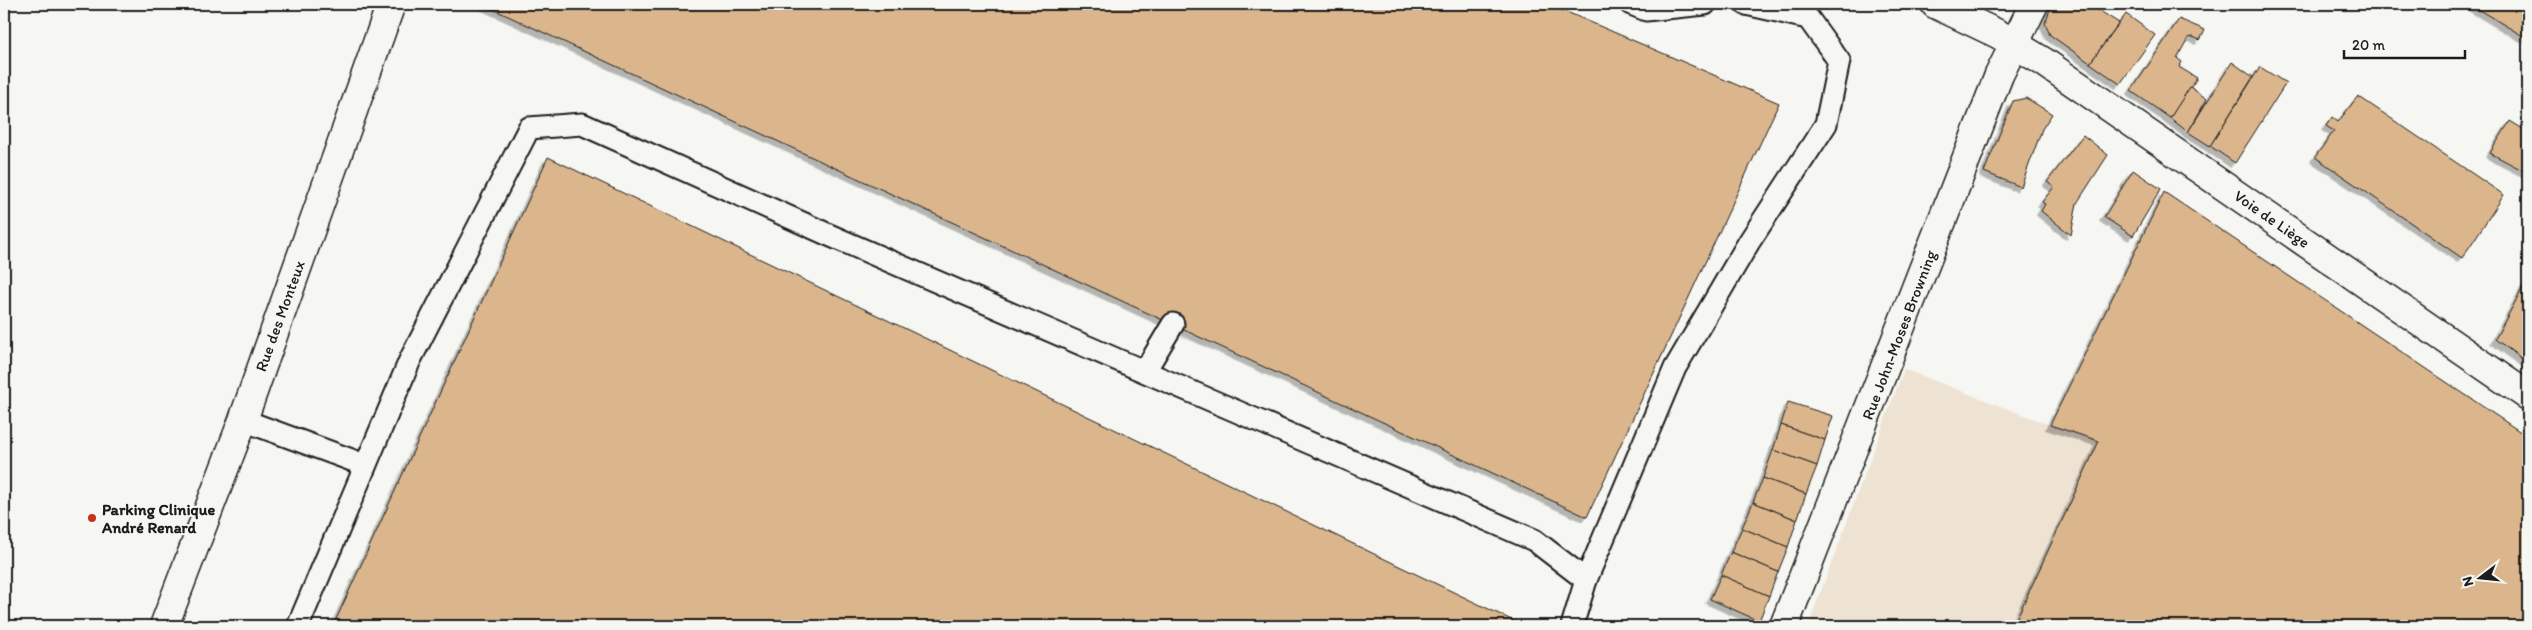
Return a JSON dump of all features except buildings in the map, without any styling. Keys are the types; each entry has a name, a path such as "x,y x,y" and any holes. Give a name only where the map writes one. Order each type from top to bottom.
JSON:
{"street":[{"name":"Rue des Monteux","path":"164,626 242,420 392,4"},
{"name":"Voie de Liège","path":"1935,4 2044,62 2528,396"},
{"name":"Rue John-Moses Browning","path":"1784,626 1999,75 2034,4"}],"lane":[{"path":"1632,4 1646,10 1705,4"},
{"path":"1572,626 1586,580 1675,368 1749,242 1826,124 1839,61 1808,18 1746,4"},
{"path":"298,626 410,360 529,128 582,124 829,235 1534,540 1586,580"},
{"path":"1145,371 1174,324"},
{"path":"242,420 365,465"}],"shaded area":[{"path":"2164,192 2528,437 2528,626 1808,626 1904,369 2050,425"}],"place":[{"name":"Parking Clinique André Renard","path":"92,518"}]}
